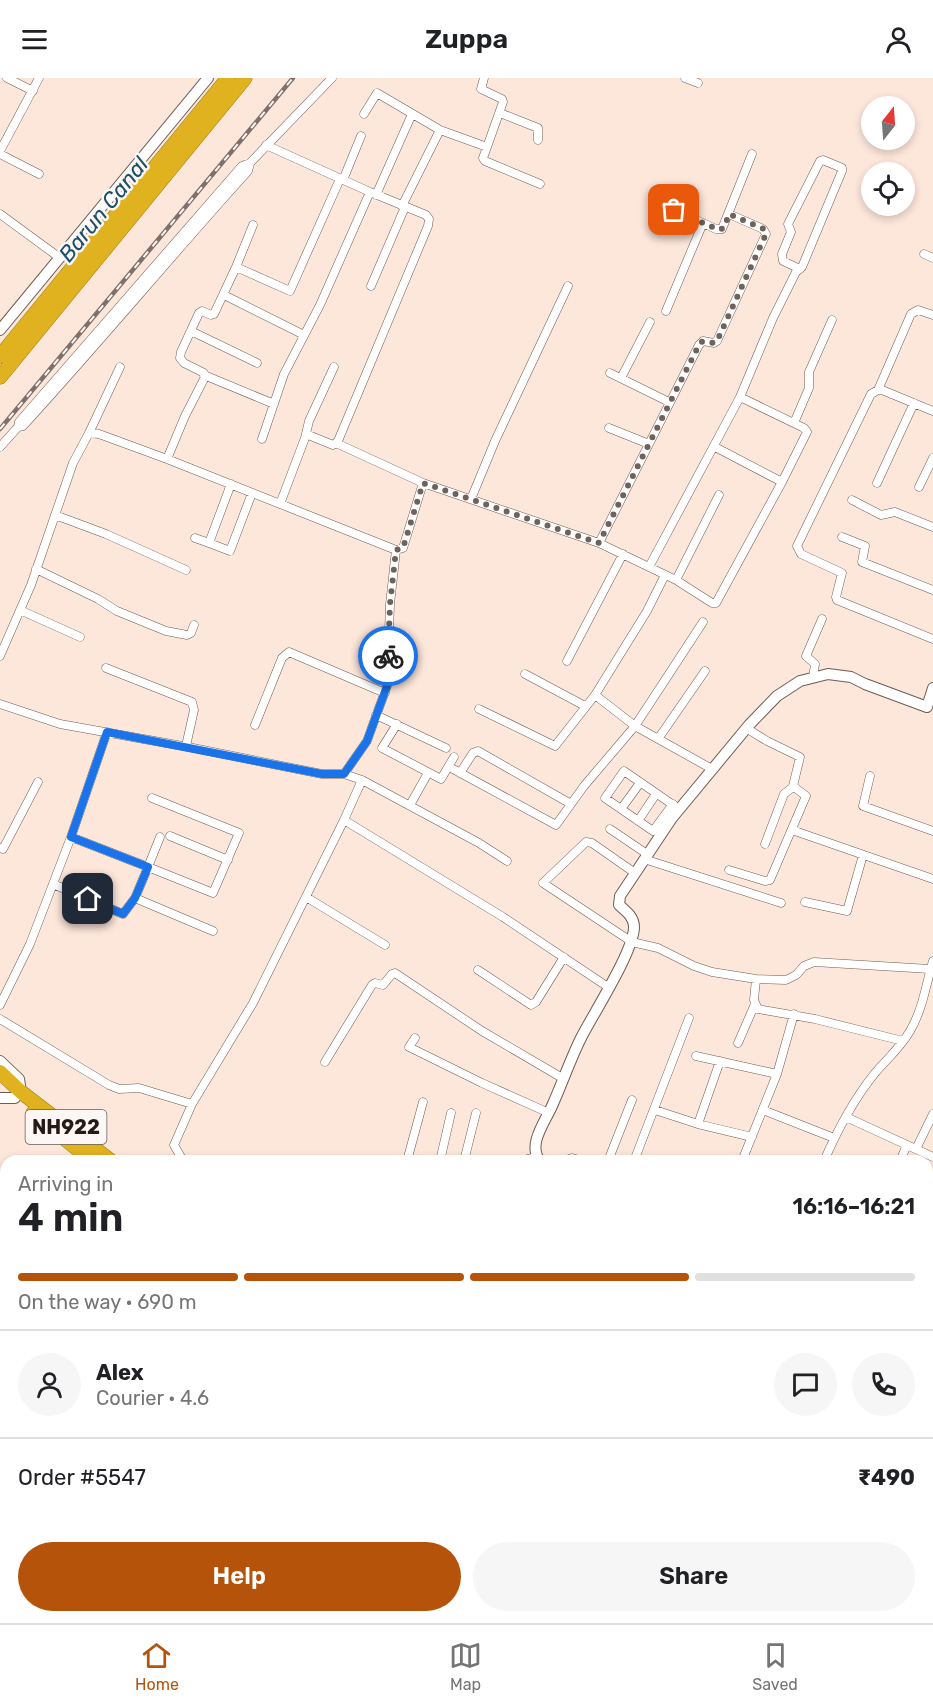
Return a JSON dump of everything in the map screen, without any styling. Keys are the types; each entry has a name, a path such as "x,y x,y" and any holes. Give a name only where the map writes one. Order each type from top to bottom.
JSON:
{"highway":[{"path":"0,356 228,78"},
{"path":"0,377 245,78"},
{"name":"NH922","path":"0,1072 18,1095 85,1155"},
{"name":"NH922","path":"0,1086 18,1095 103,1155"}],"street":[{"path":"7,78 33,91"},
{"path":"39,78 0,153 39,174"},
{"path":"0,330 208,78"},
{"path":"0,447 18,427 19,422 242,166 250,163 332,78"},
{"path":"483,78 481,89 503,101 483,158 540,184"},
{"path":"685,78 698,83"},
{"path":"364,114 377,93 440,130 487,147"},
{"path":"500,113 538,128 538,140"},
{"path":"262,439 284,374 320,305 412,114"},
{"path":"371,286 403,207 440,130"},
{"path":"236,267 290,291 361,136"},
{"path":"266,145 373,194 426,215 429,219 336,443"},
{"path":"674,210 721,230 725,226 752,154"},
{"path":"649,567 740,397 773,318 800,269 842,171 842,168 823,159 797,203 788,224 791,232 782,254 783,261 800,269"},
{"path":"0,214 60,258"},
{"path":"599,543 700,343 717,341 766,234 764,229 729,214"},
{"path":"666,311 703,223"},
{"path":"254,225 213,315 200,312 180,358 204,375 274,404"},
{"path":"924,254 933,258"},
{"path":"471,499 495,441 568,286"},
{"path":"224,295 304,335"},
{"path":"933,315 918,310 913,312 878,390 868,398 797,549 801,554 842,573 837,600 933,639"},
{"path":"794,423 809,388 808,372 832,320"},
{"path":"621,378 650,322"},
{"path":"192,331 257,363"},
{"path":"0,657 36,569 74,463 120,368"},
{"path":"280,504 309,421 334,368"},
{"path":"610,373 669,402"},
{"path":"166,459 204,375"},
{"path":"878,390 933,411"},
{"path":"306,434 331,444 336,443 423,483 599,543 676,580 712,603 716,603 807,432 806,429 740,397"},
{"path":"877,483 914,403"},
{"path":"609,428 649,444"},
{"path":"89,433 99,434 166,459 396,550 403,548 423,483"},
{"path":"715,447 782,482"},
{"path":"919,487 933,458"},
{"path":"209,543 231,484"},
{"path":"195,538 230,551 252,493"},
{"path":"676,580 719,495"},
{"path":"852,500 881,514 895,512 933,526"},
{"path":"55,514 186,570"},
{"path":"842,537 865,546 862,562 933,590"},
{"path":"344,774 367,741 387,686 390,604 396,550"},
{"path":"567,661 623,554"},
{"path":"36,569 98,599 117,611 166,631 187,635 191,633 194,625"},
{"path":"479,709 555,746 595,695 647,611 665,575"},
{"path":"20,610 80,637"},
{"path":"813,678 815,664 806,656 822,619"},
{"path":"571,804 478,751 473,753 456,771 556,825 635,726 703,622"},
{"path":"255,726 282,658 289,652 384,693"},
{"path":"106,668 192,702 194,710 186,746"},
{"path":"658,739 705,671"},
{"path":"525,674 585,706"},
{"path":"676,807 624,771 605,798 653,831 676,807 712,769 746,728 777,696 800,681 828,674 851,677 930,708 933,688"},
{"path":"595,695 635,726 712,769"},
{"path":"0,704 60,724 186,746 322,774 344,774 362,780 410,805 507,861"},
{"path":"376,714 446,748"},
{"path":"397,724 382,747 441,779 454,757"},
{"path":"746,728 766,741 800,757 793,787 784,794 765,844"},
{"path":"0,1005 30,944 71,837 107,732"},
{"path":"410,805 428,772"},
{"path":"870,776 863,806 933,831"},
{"path":"180,1155 174,1145 192,1104 253,1004 362,780"},
{"path":"0,848 3,849 38,782"},
{"path":"621,809 640,783"},
{"path":"729,870 769,881 806,796 793,787"},
{"path":"638,821 656,794"},
{"path":"71,837 213,893 239,833 152,798"},
{"path":"537,1155 536,1147 539,1131 581,1039 632,942 634,924 618,902 620,896 676,807"},
{"path":"344,820 503,917 608,987"},
{"path":"610,830 646,857 781,903"},
{"path":"792,830 933,879"},
{"path":"170,836 228,861"},
{"path":"53,884 123,914 135,898 160,837"},
{"path":"635,873 592,843 586,842 543,883 632,942 658,948 704,970 776,981 791,979 804,966 814,962 932,965 921,1006 911,1030 895,1039 834,1138 827,1155"},
{"path":"805,902 847,911 862,855"},
{"path":"306,897 385,945"},
{"path":"135,898 213,931"},
{"path":"478,970 531,1005 536,1002 564,957"},
{"path":"325,1062 372,985 375,983 383,985 395,973 483,1031 564,1079"},
{"path":"738,1043 754,1004 756,979"},
{"path":"754,1004 762,1010 794,1014 895,1039"},
{"path":"744,1155 777,1074 794,1014"},
{"path":"636,1155 689,1018"},
{"path":"0,1019 108,1085 126,1090 139,1088 192,1104"},
{"path":"415,1038 409,1047 549,1113"},
{"path":"696,1056 777,1074"},
{"path":"0,1061 20,1079 18,1095 0,1098"},
{"path":"699,1124 720,1061"},
{"path":"610,1155 632,1100"},
{"path":"409,1155 423,1102"},
{"path":"655,1110 752,1137"},
{"path":"763,1110 834,1138"},
{"path":"441,1155 451,1113"},
{"path":"466,1155 476,1113"},
{"path":"916,1149 933,1114"},
{"path":"846,1118 929,1155"},
{"path":"903,1155 907,1145"}],"railway":[{"path":"0,429 293,78"}],"way so far":[{"path":"388,656 390,604 396,550 403,548 423,483 599,543 700,343 703,341 716,343 766,234 764,229 729,214 724,228 719,230 674,210"}],"route":[{"path":"88,899 123,914 135,898 148,867 71,837 107,732 322,774 344,774 367,741 387,686 388,656"}],"water label":[{"name":"Barun Canal","path":"103,209"}]}
